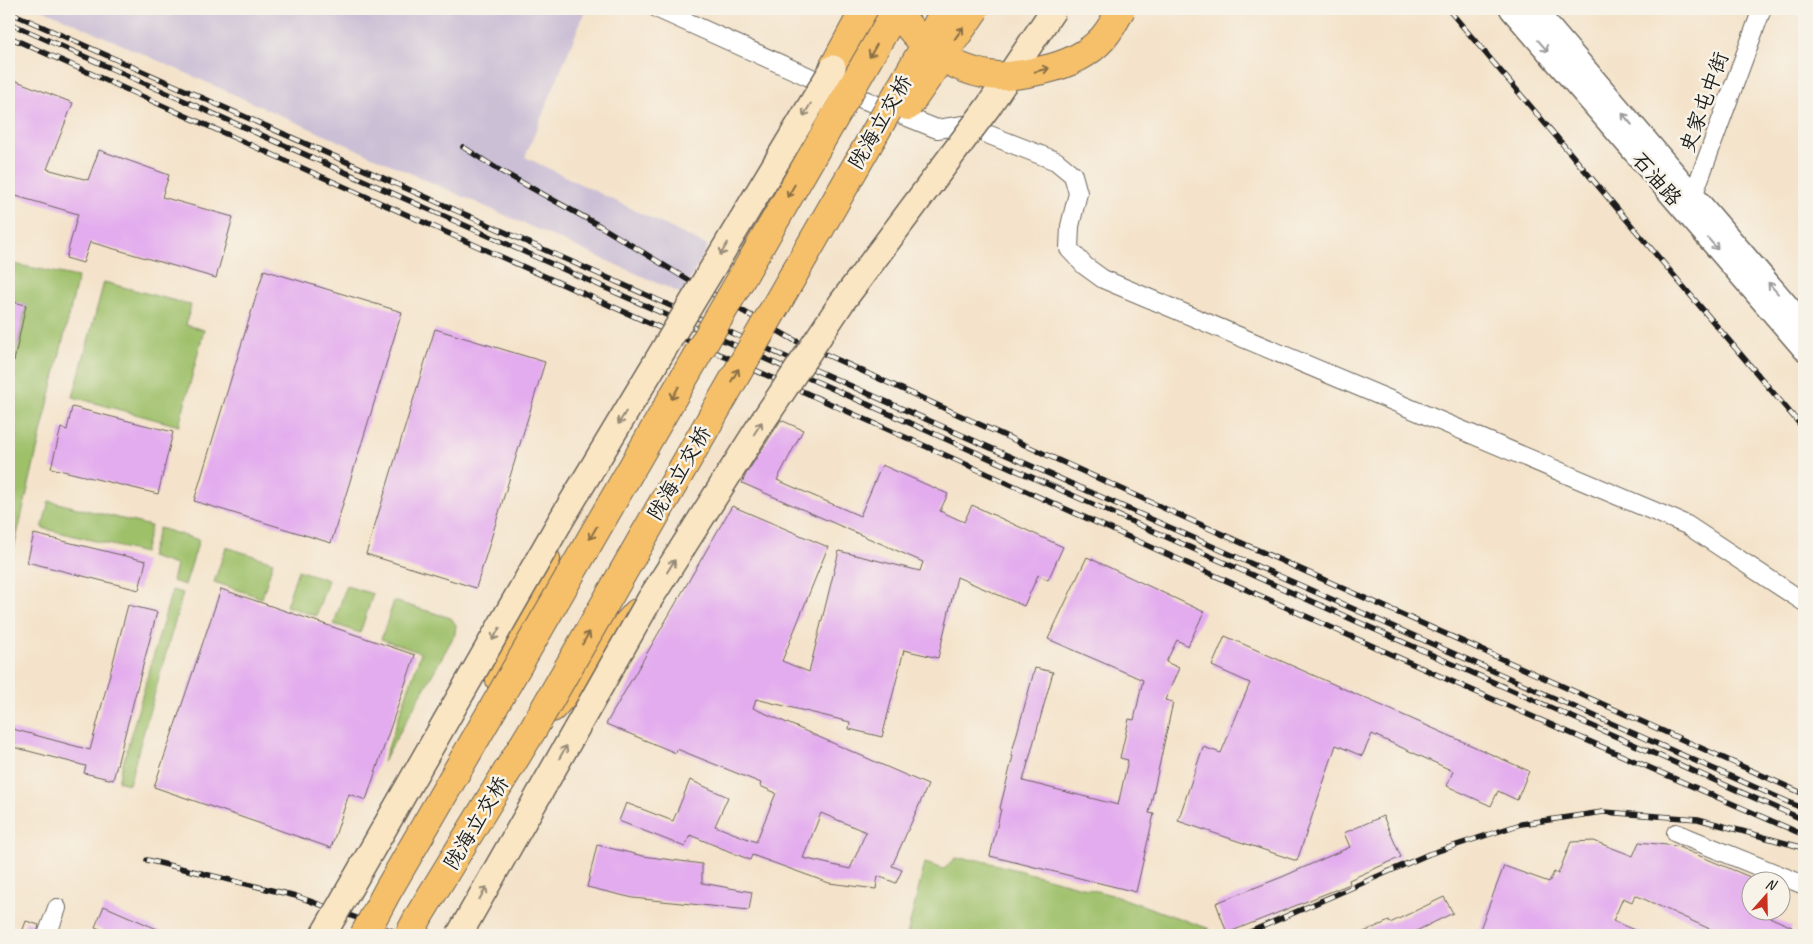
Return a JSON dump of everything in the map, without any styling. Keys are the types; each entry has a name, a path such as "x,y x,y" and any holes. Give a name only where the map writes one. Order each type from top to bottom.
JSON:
{"main road":[{"path":"323,935 561,520 832,68 865,9"},
{"path":"897,9 912,32 936,54 954,64 975,72 998,76 1033,72 1058,66 1084,54 1103,38 1121,9"},
{"name":"陇海立交桥","path":"364,935 483,725 897,9"},
{"name":"陇海立交桥","path":"409,935 533,730 792,274 946,9"},
{"path":"792,274 975,9"},
{"path":"459,935 650,599 757,430 842,302 988,108 1054,9"},
{"path":"483,725 561,520"},
{"path":"533,730 650,599"}],"street":[{"path":"658,9 825,84 937,129 964,125 1056,161 1073,175 1078,193 1070,226 1069,249 1085,266 1103,279 1687,525 1804,602"},
{"name":"石油路","path":"1512,9 1687,202 1804,326"},
{"name":"石油路","path":"1534,9 1804,349"},
{"name":"史家屯中街","path":"1687,202 1762,9"},
{"path":"1676,833 1804,885"},
{"path":"47,935 57,908"}],"shaded area":[{"path":"42,9 586,9 525,157 708,246 682,294"}],"green space":[{"path":"9,263 78,277 9,569 9,365 12,351 18,345 26,305 9,301"},
{"path":"104,282 191,305 186,325 204,330 179,426 73,397"},
{"path":"49,501 151,526 144,553 42,528"},
{"path":"159,528 199,540 185,585 172,581 176,565 150,557"},
{"path":"226,547 273,562 262,598 214,582"},
{"path":"298,570 328,580 316,616 286,606"},
{"path":"346,586 373,594 360,633 334,624"},
{"path":"172,590 183,593 129,784 118,781"},
{"path":"394,601 451,618 456,625 455,634 383,762 421,653 381,639"},
{"path":"955,858 979,860 1116,896 1210,929 1195,935 907,935 925,863 944,869"}],"building":[{"path":"9,78 73,103 47,169 88,180 99,150 169,175 162,197 233,217 216,278 90,242 83,263 66,258 78,214 9,194"},
{"path":"264,270 402,312 331,543 194,501"},
{"path":"9,301 26,305 14,361 9,361"},
{"path":"435,329 545,362 476,588 366,554"},
{"path":"72,407 173,432 158,494 51,468 61,428 67,430"},
{"path":"781,420 803,430 777,480 860,516 882,465 948,494 940,511 964,522 972,505 1063,547 1048,580 1038,575 1024,606 957,577 938,658 904,650 882,737 849,729 850,722 756,699 753,708 928,785 892,866 902,870 896,883 878,876 876,889 829,883 752,855 750,860 690,835 685,847 619,821 626,803 673,821 690,780 728,797 715,826 756,842 776,793 760,786 761,783 677,749 676,753 606,724 732,506 828,547 782,661 809,672 839,551 920,571 923,562 742,483","holes":["821,813 866,832 850,869 803,858"]},
{"path":"34,534 146,561 139,590 27,562"},
{"path":"1087,557 1204,612 1188,646 1177,640 1166,662 1179,668 1165,700 1173,702 1149,813 1154,814 1136,892 990,856 1013,756 1011,755 1035,668 1053,672 1023,781 1118,805 1128,760 1120,758 1129,719 1134,720 1143,680 1048,639"},
{"path":"221,589 415,655 366,800 349,794 331,848 154,787"},
{"path":"128,605 157,612 113,780 84,773 86,766 9,746 9,728 90,750"},
{"path":"1225,636 1529,771 1517,800 1498,791 1491,806 1447,786 1453,771 1372,734 1362,756 1336,745 1297,861 1178,821 1203,747 1221,753 1250,683 1212,666"},
{"path":"1383,816 1401,857 1349,880 1350,884 1227,933 1216,903 1350,847 1344,833"},
{"path":"1594,841 1633,856 1639,842 1676,846 1740,873 1740,922 1781,922 1792,927 1788,935 1723,935 1635,895 1632,902 1623,898 1613,921 1646,935 1497,935 1480,929 1504,866 1549,882 1554,872 1558,874 1571,842"},
{"path":"597,845 643,856 702,864 702,883 752,892 749,910 633,898 587,887"},
{"path":"1444,897 1453,913 1408,935 1357,935 1389,921 1390,923"},
{"path":"104,906 171,935 115,935 95,927"},
{"path":"26,921 39,925 37,935 21,935"}],"railway":[{"path":"1448,9 1804,429"},
{"path":"9,12 1804,809"},
{"path":"9,23 1804,820"},
{"path":"9,37 1451,681 1804,835"},
{"path":"463,147 499,170 600,226 693,283 794,340 1168,510 1804,794"},
{"path":"1243,935 1429,854 1521,824 1603,812 1698,819 1804,848"},
{"path":"147,860 296,896 404,935"}]}
